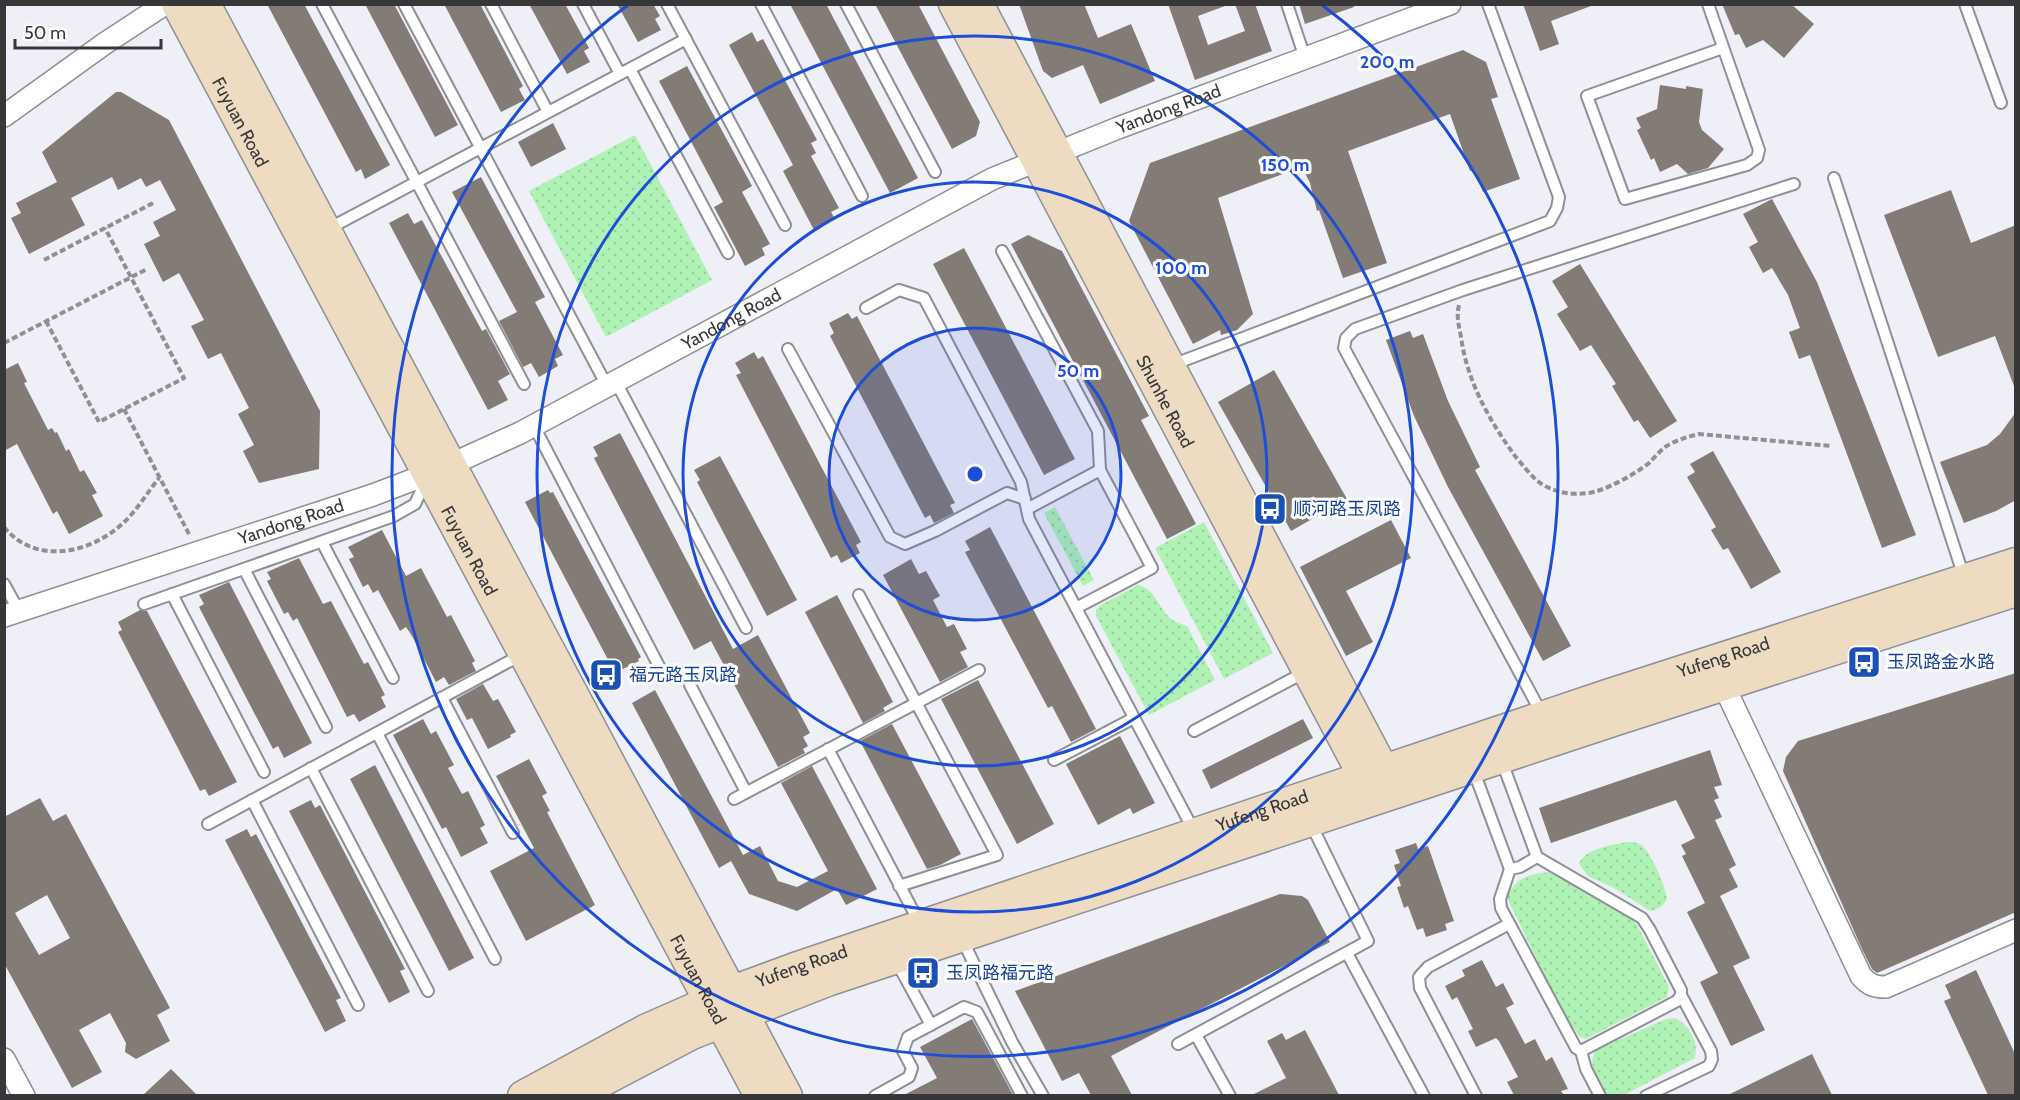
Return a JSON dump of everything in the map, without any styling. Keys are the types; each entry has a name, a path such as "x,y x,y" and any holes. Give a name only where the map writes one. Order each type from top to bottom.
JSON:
{"street":[{"path":"4,116 104,44 165,4"},
{"name":"Fuyuan Road","path":"177,4 439,470 726,1007 760,1095"},
{"name":"Fuyuan Road","path":"205,4 326,231 524,653 726,1007 787,1095"},
{"name":"Shunhe Road","path":"954,4 1169,366 1380,785"},
{"name":"Shunhe Road","path":"978,4 1045,157 1307,671 1380,785"},
{"name":"Yandong Road","path":"12,613 373,495 439,470 534,426 992,179 1450,4"},
{"name":"Yufeng Road","path":"523,1095 647,1029 803,989 1310,822 1380,785 1543,717 2016,563"},
{"name":"Yufeng Road","path":"574,1095 657,1052 726,1007 921,926 1195,834 1380,785 1473,768 2016,591"},
{"path":"1724,686 1861,976 1867,982 1874,987 1886,987 2016,930"},
{"path":"4,1059 24,1095"}],"lane":[{"path":"322,4 524,384"},
{"path":"404,4 480,148 746,628"},
{"path":"491,4 549,112"},
{"path":"583,4 625,71 728,253"},
{"path":"667,4 785,225"},
{"path":"761,4 862,196"},
{"path":"846,4 935,172"},
{"path":"1287,4 1305,58"},
{"path":"1169,366 1550,221 1557,208 1558,197 1488,4"},
{"path":"1708,4 1759,150 1757,158 1748,165 1625,199 1587,96 1723,48"},
{"path":"1965,4 2001,103"},
{"path":"326,231 686,39"},
{"path":"1834,178 1965,579"},
{"path":"1543,717 1344,348 1346,338 1355,329 1463,290 1794,184"},
{"path":"1002,250 1098,431 1100,470 1152,568 1076,608"},
{"path":"866,308 899,290 924,298 1021,482 1029,519 1195,834"},
{"path":"788,349 890,537 905,544 1007,493 1026,504"},
{"path":"534,426 662,672"},
{"path":"144,604 394,516 415,504 439,470"},
{"path":"1026,504 1100,470"},
{"path":"322,542 393,678"},
{"path":"244,569 326,727"},
{"path":"4,584 12,613"},
{"path":"172,594 264,772"},
{"path":"860,595 997,855 899,886"},
{"path":"208,824 524,653"},
{"path":"734,799 979,670"},
{"path":"1194,731 1307,671"},
{"path":"690,685 746,792"},
{"path":"442,698 513,833"},
{"path":"1054,760 1134,718"},
{"path":"377,733 495,959"},
{"path":"828,749 921,926"},
{"path":"1501,758 1537,857 1642,918 1676,980 1681,995 1711,1052 1712,1059 1709,1066 1646,1095"},
{"path":"311,768 428,991"},
{"path":"1473,768 1510,869 1500,899 1501,908 1576,1048 1581,1051 1586,1069 1600,1095"},
{"path":"252,800 358,1005"},
{"path":"1178,1044 1368,941 1310,822"},
{"path":"1510,869 1520,867 1537,857"},
{"path":"1476,1095 1420,988 1419,977 1428,967 1509,924"},
{"path":"961,937 1012,1042 1043,1095"},
{"path":"1347,953 1424,1095"},
{"path":"895,958 931,1025"},
{"path":"1581,1051 1677,1001 1681,995"},
{"path":"875,1095 909,1077 912,1068 903,1051 908,1037 964,1007 977,1012 1022,1095"},
{"path":"1196,1035 1230,1095"}],"path":[{"path":"44,260 155,202"},
{"path":"46,321 99,422 184,378 105,228"},
{"path":"4,343 147,269"},
{"path":"1463,290 1457,313 1464,357 1483,404 1523,466 1541,484 1563,494 1590,493 1617,482 1647,464 1663,448 1680,439 1699,434 1832,446"},
{"path":"123,409 198,552"},
{"path":"4,527 24,544 45,551 63,552 82,548 104,538 122,525 159,478"}],"green space":[{"path":"635,135 712,280 606,337 529,191"},
{"path":"1055,507 1094,580 1083,586 1044,513"},
{"path":"1204,522 1273,653 1224,679 1155,548"},
{"path":"1138,585 1153,594 1171,619 1187,626 1215,680 1149,715 1096,616 1099,606"},
{"path":"1627,842 1638,843 1645,849 1661,878 1667,899 1655,910 1650,911 1614,888 1588,876 1579,864 1587,854 1593,851"},
{"path":"1550,872 1636,923 1669,987 1667,997 1586,1039 1580,1037 1563,1013 1507,898 1519,881 1536,874"},
{"path":"1675,1018 1692,1034 1696,1046 1695,1058 1624,1095 1605,1095 1593,1067 1592,1061 1596,1050 1666,1019"}],"building":[{"path":"267,4 304,4 390,165 365,179 361,169 356,172"},
{"path":"365,4 394,4 458,125 435,137"},
{"path":"444,4 480,4 523,86 519,89 525,100 501,112"},
{"path":"529,4 565,4 589,48 584,51 590,62 567,74"},
{"path":"617,4 653,4 660,16 655,19 661,30 638,42"},
{"path":"790,4 826,4 918,178 890,193"},
{"path":"875,4 918,4 980,122 976,136 952,149"},
{"path":"1019,4 1084,4 1098,38 1131,24 1155,81 1100,104 1083,65 1052,78 1043,71"},
{"path":"1168,4 1224,4 1225,6 1198,16 1208,45 1245,31 1235,4 1255,4 1272,51 1195,80"},
{"path":"1299,4 1353,4 1354,7 1305,24"},
{"path":"1523,4 1591,4 1591,6 1551,21 1559,44 1540,51"},
{"path":"1722,4 1791,4 1814,24 1784,58 1763,40 1746,48 1739,34 1735,35"},
{"path":"752,32 757,42 763,39 817,140 811,143 816,153 811,156 839,208 831,212 835,219 814,230 783,171 793,165 729,45"},
{"path":"1463,50 1486,62 1498,97 1491,99 1520,179 1483,192 1474,169 1470,171 1450,114 1348,151 1387,263 1343,278 1319,210 1317,211 1310,183 1302,167 1218,198 1253,314 1237,330 1221,335 1220,330 1193,344 1129,221 1150,163"},
{"path":"687,66 752,186 742,192 770,244 762,248 765,255 745,266 714,207 723,202 659,81"},
{"path":"1660,85 1703,89 1699,122 1702,130 1724,149 1708,168 1688,174 1677,164 1660,172 1654,158 1651,160 1637,130 1641,128 1636,118 1657,109"},
{"path":"116,92 121,92 169,120 320,411 319,469 259,483 243,451 254,445 238,414 249,408 221,353 208,359 191,326 204,320 179,273 163,282 144,244 160,236 153,222 176,210 160,180 146,187 141,178 118,190 112,177 71,198 85,225 29,254 11,218 21,213 16,203 57,182 42,152"},
{"path":"553,123 566,149 531,167 518,142"},
{"path":"481,177 545,297 535,302 563,355 555,359 558,366 539,377 531,363 523,367 499,321 517,312 452,192"},
{"path":"1951,190 1971,243 2016,225 2016,386 2014,386 1995,336 1938,357 1884,215"},
{"path":"1772,199 1817,282 1916,535 1882,548 1810,355 1799,359 1789,332 1800,328 1788,295 1772,268 1763,273 1749,247 1758,242 1743,214"},
{"path":"408,213 414,224 422,220 482,331 486,329 510,374 498,381 508,400 488,410 389,223"},
{"path":"1028,235 1062,251 1149,416 1141,420 1196,524 1167,539 1011,244"},
{"path":"964,248 1075,459 1044,475 933,264"},
{"path":"1580,264 1677,421 1650,438 1638,420 1634,422 1612,386 1616,384 1591,345 1580,351 1557,314 1568,307 1552,281"},
{"path":"848,313 852,319 857,316 955,503 950,505 954,513 934,523 930,515 925,518 830,336 834,333 829,323"},
{"path":"1410,331 1413,338 1423,334 1448,401 1480,467 1475,470 1571,646 1543,661 1448,487 1414,416 1386,340"},
{"path":"754,352 758,359 763,356 861,542 856,545 860,553 841,563 837,555 831,558 736,375 741,373 735,363"},
{"path":"18,363 27,382 24,383 48,430 52,428 55,433 57,432 66,451 69,449 80,472 84,470 97,493 92,495 103,516 69,534 57,511 53,514 17,444 4,451 4,370"},
{"path":"1274,370 1347,499 1291,531 1218,402"},
{"path":"2016,412 2016,500 1996,511 1964,523 1940,462 1987,445 2000,434"},
{"path":"620,433 733,649 758,635 810,733 803,737 808,746 803,749 805,753 778,767 711,641 694,650 594,458 598,456 593,447"},
{"path":"1713,451 1781,572 1751,589 1728,548 1723,550 1711,530 1716,527 1687,477 1695,472 1690,464"},
{"path":"720,456 797,600 767,616 697,482 700,480 694,470"},
{"path":"548,490 550,493 553,492 641,657 639,661 615,673 525,502"},
{"path":"1391,520 1411,558 1346,591 1373,642 1346,656 1300,567"},
{"path":"990,527 1096,729 1071,742 1052,706 1048,708 965,552 970,550 965,541"},
{"path":"382,530 406,576 421,568 447,617 451,615 475,661 472,663 476,671 449,685 444,677 436,682 412,636 406,627 400,631 378,590 373,593 368,584 363,587 349,559 354,557 348,547"},
{"path":"299,558 323,604 331,601 364,664 368,662 385,695 381,697 386,707 359,722 354,714 347,717 297,618 293,621 288,612 284,614 267,581 271,579 267,572"},
{"path":"911,559 919,574 926,571 940,596 933,600 947,627 954,624 967,649 960,652 968,667 940,682 883,575"},
{"path":"229,582 312,743 284,758 278,746 273,749 199,607 204,604 199,595"},
{"path":"837,595 893,702 883,708 885,711 863,723 805,612"},
{"path":"140,610 147,611 237,782 209,796 205,789 200,791 118,632 122,630 118,622"},
{"path":"2016,673 2016,912 1877,973 1872,969 1862,949 1783,771 1786,757 1798,741"},
{"path":"978,680 1054,824 1017,844 941,699"},
{"path":"483,684 493,701 498,699 516,732 488,749 472,718 467,720 456,699"},
{"path":"655,690 743,855 760,846 778,881 797,887 828,871 781,783 812,766 877,889 846,905 837,889 797,911 749,894 731,861 719,868 632,703"},
{"path":"423,719 431,734 436,731 454,765 448,768 462,794 468,791 485,825 480,828 488,843 461,857 446,827 442,829 393,735"},
{"path":"1303,719 1313,738 1211,789 1202,770"},
{"path":"892,724 961,854 927,869 860,741"},
{"path":"1120,736 1155,803 1133,814 1130,808 1098,825 1066,764"},
{"path":"1710,750 1722,785 1714,787 1719,798 1714,800 1722,817 1715,820 1736,865 1729,869 1738,887 1720,896 1750,958 1733,966 1765,1030 1731,1046 1700,982 1718,973 1687,912 1705,903 1682,856 1686,854 1681,845 1695,838 1676,800 1551,843 1539,808"},
{"path":"529,759 547,793 542,796 550,811 547,812 595,905 526,941 490,871 534,848 496,776"},
{"path":"375,765 474,958 449,971 350,779"},
{"path":"40,798 53,821 66,814 170,1008 157,1015 170,1041 136,1059 125,1052 126,1043 110,1013 79,1030 102,1072 72,1088 4,963 4,817","holes":["47,895 70,938 39,955 15,913"]},
{"path":"311,800 315,808 320,805 405,969 400,971 410,992 389,1003 289,811"},
{"path":"247,829 251,837 256,834 341,998 336,1000 346,1021 325,1032 225,840"},
{"path":"1416,843 1418,849 1428,846 1454,921 1445,924 1447,930 1426,937 1423,928 1417,930 1408,906 1404,908 1397,887 1401,886 1394,865 1400,863 1395,850"},
{"path":"1280,894 1302,896 1308,900 1330,942 1111,1056 1132,1095 1091,1095 1079,1073 1062,1081 1015,991"},
{"path":"1482,960 1496,987 1503,983 1514,1004 1506,1008 1525,1044 1535,1039 1546,1061 1552,1057 1568,1089 1561,1091 1564,1095 1514,1095 1507,1082 1518,1077 1499,1041 1496,1038 1476,1047 1468,1031 1473,1029 1457,997 1452,1000 1445,986 1465,976 1462,970"},
{"path":"1976,970 2016,1056 2016,1095 1988,1095 1944,1001 1951,998 1945,985"},
{"path":"972,1019 1013,1095 904,1095 937,1078 920,1047"},
{"path":"1305,1030 1339,1095 1252,1095 1286,1078 1267,1041 1282,1033 1286,1040"},
{"path":"1812,1054 1832,1095 1728,1095"},
{"path":"171,1069 197,1095 143,1095"}],"place":[{"name":"顺河路玉凤路","path":"1270,509"},
{"name":"玉凤路金水路","path":"1864,662"},
{"name":"福元路玉凤路","path":"606,675"},
{"name":"玉凤路福元路","path":"923,973"}]}
